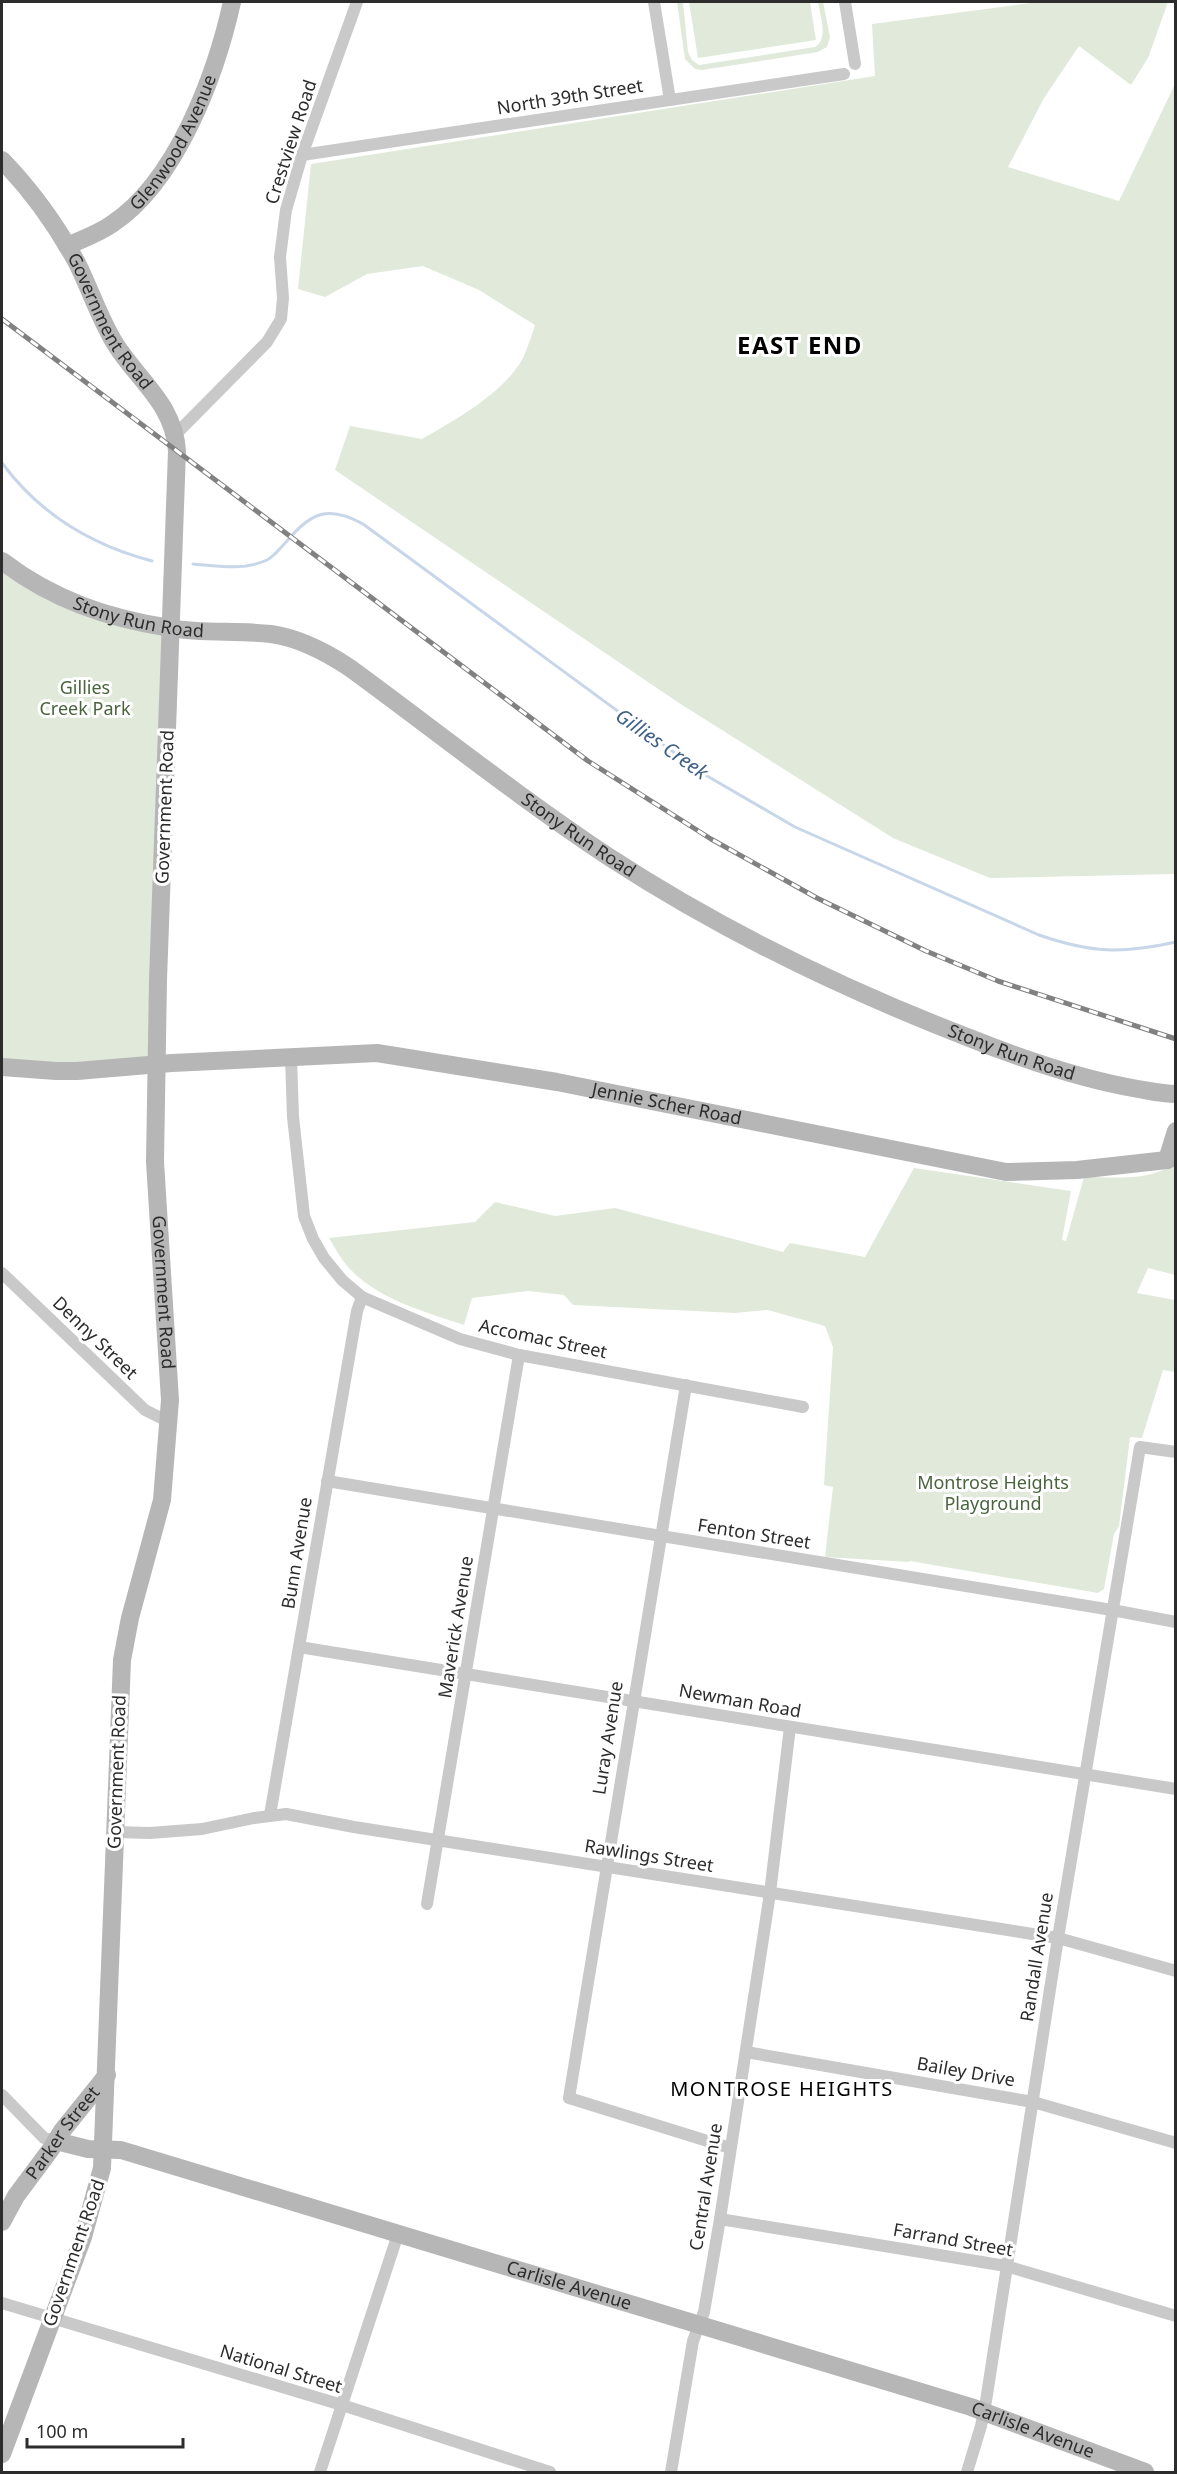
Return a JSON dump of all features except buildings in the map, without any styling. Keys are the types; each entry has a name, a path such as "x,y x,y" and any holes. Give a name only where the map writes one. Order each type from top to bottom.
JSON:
{"street":[{"name":"Glenwood Avenue","path":"67,246 95,234 119,219 144,196 178,147 201,101 226,30 232,2"},
{"name":"Crestview Road","path":"175,435 227,385 277,328 283,310 280,257 283,228 302,155 357,2"},
{"path":"654,2 670,100"},
{"path":"845,2 855,64"},
{"name":"North 39th Street","path":"302,155 844,74"},
{"name":"Government Road","path":"2,160 29,190 67,246 110,336 129,365 165,408 175,435 176,461 154,1162 170,1368 169,1422 162,1500 130,1618 122,1660 102,2168 93,2209 2,2454"},
{"name":"Stony Run Road","path":"2,561 45,590 81,607 121,620 171,629 272,634 316,648 350,668 549,816 601,851 675,897 740,933 834,981 918,1018 985,1044 1082,1077 1176,1094"},
{"name":"Jennie Scher Road","path":"2,1067 56,1071 377,1053 548,1080 1006,1172 1077,1170 1171,1157"},
{"name":"Accomac Street","path":"291,1057 293,1117 304,1216 324,1258 342,1280 362,1297 460,1339 519,1355 803,1407"},
{"path":"1171,1157 1176,1131"},
{"name":"Denny Street","path":"2,1273 145,1410 169,1422"},
{"name":"Bunn Avenue","path":"270,1815 357,1311 362,1297"},
{"name":"Maverick Avenue","path":"427,1904 519,1355"},
{"name":"Luray Avenue","path":"686,1385 569,2098 730,2148"},
{"name":"Randall Avenue","path":"967,2472 984,2412 1058,1938 1140,1447 1176,1452"},
{"name":"Fenton Street","path":"327,1481 1176,1622"},
{"name":"Newman Road","path":"299,1647 466,1676 1176,1789"},
{"name":"Central Avenue","path":"672,2472 693,2341 706,2303 720,2219 770,1893 790,1727"},
{"name":"Rawlings Street","path":"115,1832 150,1833 202,1829 270,1815 286,1814 605,1868 1058,1938 1176,1971"},
{"name":"Bailey Drive","path":"746,2052 1033,2102 1176,2143"},
{"name":"Parker Street","path":"2,2222 20,2189 106,2075"},
{"name":"Carlisle Avenue","path":"2,2095 44,2138 88,2149 122,2150 984,2412 1145,2472"},
{"name":"Farrand Street","path":"720,2219 1006,2266 1176,2316"},
{"path":"320,2472 398,2234"},
{"name":"National Street","path":"2,2303 342,2405 550,2472"}],"green space":[{"path":"677,2 683,2 688,52 692,60 699,65 815,47 823,33 818,2 823,2 830,37 827,47 818,52 702,70 695,69 685,59"},
{"path":"689,2 810,2 816,40 698,58"},
{"path":"1038,2 1168,2 1148,58 1131,85 1079,46 1044,98 1008,167 1119,201 1175,84 1175,874 990,878 893,838 679,703 335,470 350,426 422,439 479,404 516,369 524,356 535,325 479,290 423,266 367,274 325,297 298,289 311,164 875,76 872,24"},
{"name":"Gillies Creek Park","path":"2,561 19,575 171,629 157,1064 2,1067"},
{"name":"Montrose Heights Playground","path":"1175,1163 1175,1275 1148,1268 1137,1293 1175,1300 1175,1372 1163,1370 1142,1438 1130,1437 1119,1526 1114,1534 1104,1589 1098,1593 910,1561 825,1557 833,1487 824,1485 833,1347 825,1326 768,1310 735,1313 573,1305 564,1295 528,1291 472,1298 464,1325 399,1302 369,1285 344,1262 329,1238 475,1222 495,1202 555,1216 615,1208 783,1252 790,1243 865,1257 914,1168 1071,1191 1062,1240 1066,1241 1084,1177 1143,1176"}],"waterway":[{"name":"Gillies Creek","path":"2,463 32,497 68,525 108,546 152,561"},
{"name":"Gillies Creek","path":"193,564 249,566 273,556 304,523 313,518 330,513 351,518 363,524 702,773 795,827 1039,935 1058,941 1107,950 1123,950 1176,942"}],"railway":[{"path":"2,319 588,761 711,839 817,898 926,951 998,981 1176,1039"}],"district":[{"name":"EAST END","path":"800,346"},
{"name":"MONTROSE HEIGHTS","path":"782,2089"}]}
